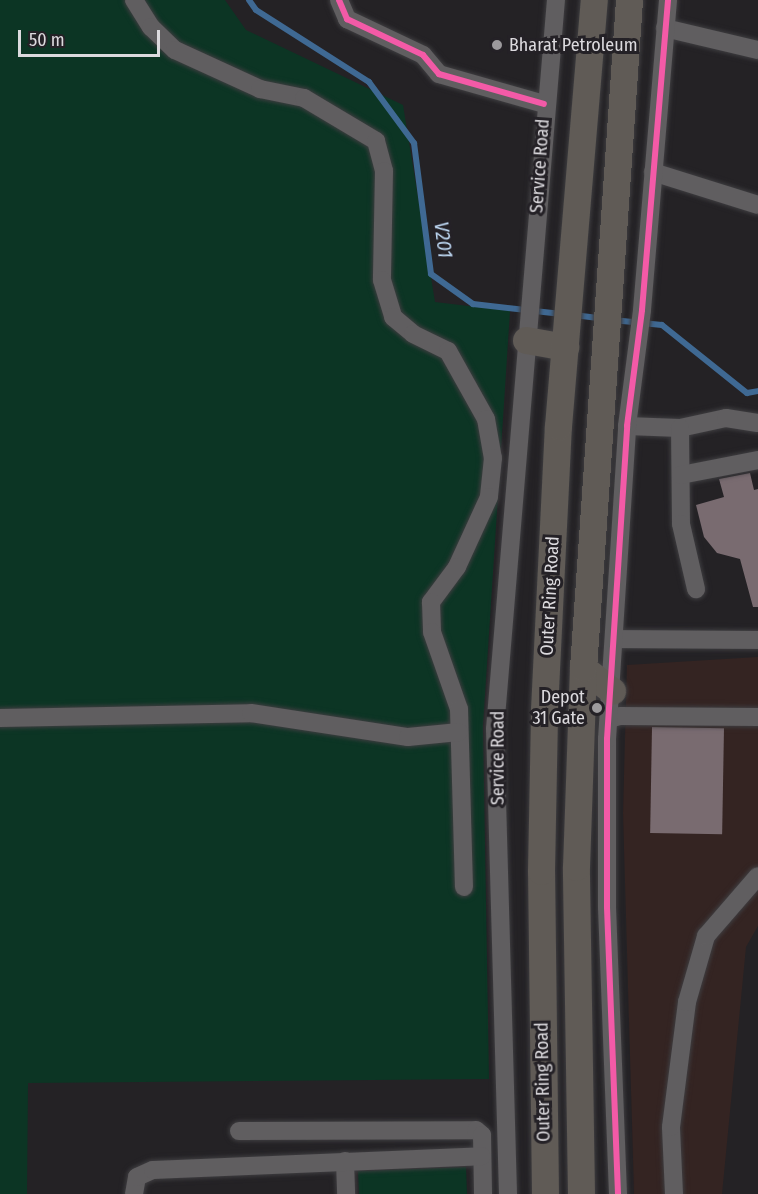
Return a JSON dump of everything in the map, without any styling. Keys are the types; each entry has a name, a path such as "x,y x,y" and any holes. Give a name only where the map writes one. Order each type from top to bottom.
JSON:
{"highway":[{"name":"Outer Ring Road","path":"545,1194 540,871 544,710 567,325 594,0"},
{"name":"Outer Ring Road","path":"581,1194 576,867 583,668 629,0"},
{"path":"527,331 567,325"},
{"path":"583,668 612,691"}],"street":[{"path":"134,0 151,27 175,50 260,88 304,98 376,141 384,171 382,280 393,317 413,334 448,351 486,419 493,458 489,497 457,567 431,602 432,632 459,709 464,887"},
{"path":"339,0 347,19 423,55 439,74 544,104"},
{"name":"Service Road","path":"508,1194 495,729 544,104 556,0"},
{"path":"618,1194 607,907 609,719 627,426 642,310 668,0"},
{"path":"665,28 758,51"},
{"path":"653,172 758,205"},
{"path":"627,426 680,428 726,418 758,423"},
{"path":"680,428 681,524 696,589"},
{"path":"681,475 758,460"},
{"path":"615,639 758,640"},
{"path":"0,718 251,713 408,737 459,732"},
{"path":"609,719 620,716 758,717"},
{"path":"674,1194 671,1128 687,1002 706,936 758,876"},
{"path":"239,1131 476,1130 482,1135 483,1194"},
{"path":"134,1194 137,1177 153,1170 482,1156"},
{"path":"345,1161 346,1194"}],"shaded area":[{"path":"758,657 758,926 746,947 722,1194 634,1194 623,813 627,665"}],"green space":[{"path":"0,0 225,0 246,30 403,105 435,302 510,311 483,726 489,1079 28,1083 27,1194 0,1194"},
{"path":"466,1167 467,1194 359,1194 358,1171"}],"building":[{"path":"750,473 754,490 758,489 758,607 753,607 740,559 717,553 704,537 696,505 724,497 719,479"},
{"path":"652,727 724,728 722,834 650,833"}],"waterway":[{"name":"V201","path":"249,0 256,10 369,82 414,143 431,274 473,304 561,314"},
{"name":"V201","path":"574,315 600,318"},
{"name":"V201","path":"613,320 662,325 747,393 758,391"}],"cycle path":[{"path":"339,0 347,19 423,55 439,74 544,104"},
{"path":"618,1194 607,907 607,739 627,426 642,310 668,0"}],"place":[{"name":"Bharat Petroleum","path":"497,45"},
{"name":"Depot 31 Gate","path":"597,708"}]}
